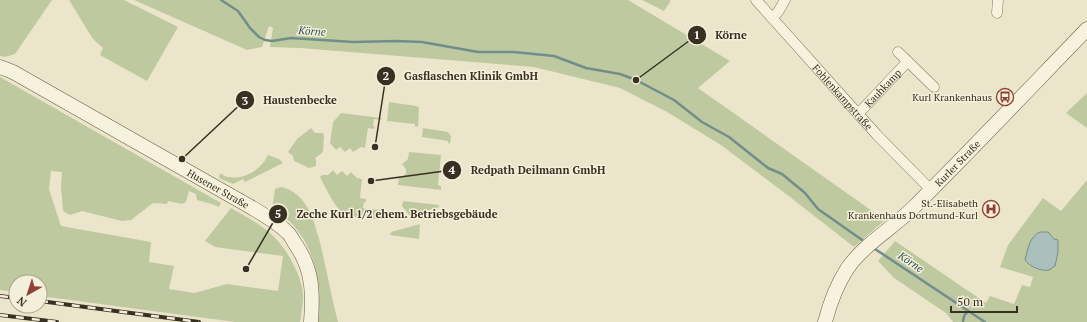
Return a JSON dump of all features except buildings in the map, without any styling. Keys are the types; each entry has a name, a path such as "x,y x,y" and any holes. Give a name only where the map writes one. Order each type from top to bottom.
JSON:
{"street":[{"name":"Fohlenkampstraße","path":"756,0 877,135 931,190"},
{"path":"772,18 778,12 785,0"},
{"path":"997,13 998,0"},
{"name":"Kurler Straße","path":"825,322 831,301 838,285 848,268 861,253 908,213 1087,29"},
{"name":"Kauhkamp","path":"898,52 934,88"},
{"name":"Kauhkamp","path":"858,114 907,62"},
{"name":"Husener Straße","path":"0,67 13,72 249,206 288,233 302,254 310,275 313,297 311,322"}],"green space":[{"path":"0,0 52,0 15,54 5,57 0,56"},
{"path":"69,0 124,0 178,27 147,81 100,55 103,48 93,39"},
{"path":"134,0 628,0 730,61 698,88 885,220 854,247 721,145 667,112 620,88 534,67 300,48 270,47 273,28 269,26 262,47 247,50"},
{"path":"642,0 670,0 670,2 664,11"},
{"path":"0,77 221,203 219,207 197,200 196,194 189,191 186,202 182,204 168,201 167,204 153,203 131,220 122,221 82,211 70,215 63,211 61,187 62,172 51,171 49,189 61,226 151,242 149,262 174,266 169,289 194,293 227,284 278,291 283,256 215,247 205,241 231,208 261,226 284,248 299,276 303,303 300,322 235,322 48,297 48,274 8,274 8,291 0,290"},
{"path":"1087,93 1087,128 1066,113"},
{"path":"389,102 419,107 418,127 415,126 415,124 387,121"},
{"path":"341,113 381,118 382,120 374,119 374,129 368,128 365,148 361,147 353,152 350,148 345,152 340,147 336,150 330,143 333,122"},
{"path":"311,128 315,133 323,133 324,136 323,152 315,158 316,166 309,168 294,161 293,156 288,152 297,139"},
{"path":"423,128 448,132 451,136 450,144 448,141 422,137"},
{"path":"409,152 441,155 438,185 441,186 441,190 398,185 399,177 406,174 406,169 402,164 408,159"},
{"path":"268,155 279,159 283,163 245,182 243,179 233,184 219,178 220,173 227,177 241,177 246,175 257,169"},
{"path":"333,170 337,175 342,171 347,176 351,172 357,178 362,179 360,198 366,199 363,208 398,213 397,217 380,219 353,217 344,214 334,203 320,177 322,175 328,175"},
{"path":"1087,180 1087,322 953,322 946,313 894,278 878,261 895,241 986,303 990,296 1014,304 1022,285 1030,287 1033,277 1000,267 1008,245 1043,198 1061,211"},
{"path":"281,187 290,190 298,196 305,203 311,214 321,246 338,322 318,322 318,284 316,271 308,247 294,226 272,208 275,189"},
{"path":"403,201 439,205 439,207 410,216 402,206"},
{"path":"420,224 419,239 390,235 391,232"}],"shaded area":[{"path":"1040,232 1048,232 1054,239 1058,240 1058,252 1055,266 1049,270 1036,268 1025,260 1031,240"}],"waterway":[{"name":"Körne","path":"221,0 238,11 250,28 259,37 265,40 272,41 291,38 353,42 422,42 478,52 514,52 554,56 586,68 620,74 636,80 674,100 702,122 729,137 768,168 782,174 805,193 818,209 865,242"},
{"name":"Körne","path":"872,247 985,322"},
{"path":"963,322 964,316 968,311"}],"railway":[{"path":"0,296 8,297"},
{"path":"48,302 199,322"},
{"path":"0,315 57,322"}],"place":[{"name":"Körne","path":"636,80"},
{"name":"Kurl Krankenhaus","path":"1005,97"},
{"name":"Gasflaschen Klinik GmbH","path":"375,147"},
{"name":"Haustenbecke","path":"182,159"},
{"name":"Redpath Deilmann GmbH","path":"371,181"},
{"name":"St.-Elisabeth Krankenhaus Dortmund-Kurl","path":"991,209"},
{"name":"Zeche Kurl 1/2 ehem. Betriebsgebäude","path":"246,269"}]}
